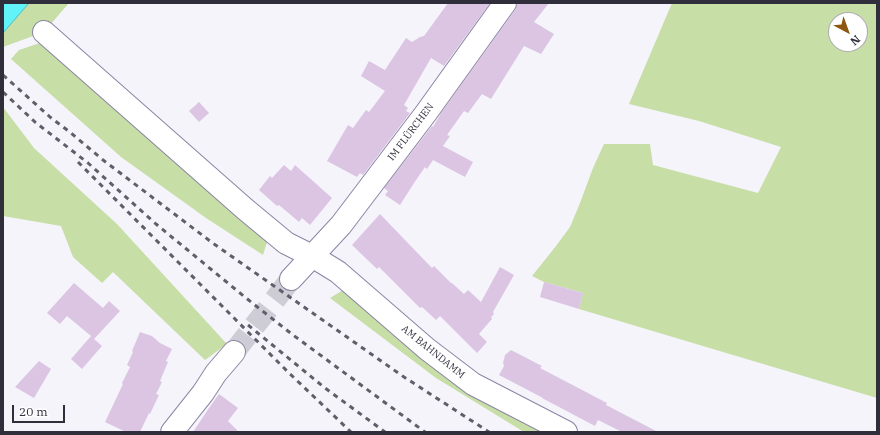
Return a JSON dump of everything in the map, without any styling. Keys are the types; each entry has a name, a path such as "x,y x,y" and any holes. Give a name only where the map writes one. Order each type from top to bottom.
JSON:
{"street":[{"name":"IM FLÜRCHEN","path":"291,279 341,225 426,113 505,3"},
{"name":"AM BAHNDAMM","path":"44,32 245,209 286,243 312,256 338,272 427,349 472,384 566,432"},
{"path":"172,432 216,373 234,352"}],"green space":[{"path":"29,3 69,3 44,32 3,47 3,33"},
{"path":"672,3 877,3 877,398 579,309 583,293 544,282 532,276 570,227 604,144 650,144 653,165 758,193 781,147 699,121 629,104"},
{"path":"43,42 268,239 263,255 206,218 121,157 11,59 19,50"},
{"path":"3,107 34,148 117,224 227,344 205,360 113,272 102,283 73,257 61,226 3,216"},
{"path":"343,290 545,432 524,432 436,378 330,298"}],"water":[{"path":"3,3 29,3 3,33"}],"building":[{"path":"448,3 490,3 444,66 431,58 404,105 408,108 406,111 410,113 363,175 360,173 357,177 327,161 348,125 353,128 366,110 369,112 385,91 361,76 369,61 385,70 406,38 412,42 424,36"},
{"path":"517,3 549,3 534,22 554,34 541,54 524,46 491,99 482,94 468,113 464,111 447,135 450,136 443,146 473,162 465,177 433,160 427,169 425,167 400,205 385,195 388,191 384,188 432,126 433,127 441,113 515,10"},
{"path":"199,102 209,113 199,122 189,111"},
{"path":"284,165 291,171 295,165 332,198 310,225 302,218 299,222 279,205 277,206 259,190 270,176 272,178"},
{"path":"380,214 432,268 434,266 464,294 468,290 481,302 500,267 514,275 493,312 494,314 491,317 492,319 479,334 487,342 477,353 440,316 436,320 422,307 420,308 379,267 377,269 352,245"},
{"path":"544,282 583,293 579,309 540,297"},
{"path":"74,283 103,308 109,301 120,311 94,339 102,346 82,369 71,359 91,336 67,316 60,324 47,313"},
{"path":"140,332 152,336 160,343 172,349 166,361 168,362 160,381 162,382 156,394 159,395 150,414 149,413 140,432 126,432 105,422 130,367 127,365"},
{"path":"511,350 542,366 540,368 607,403 606,405 658,432 622,432 598,420 595,426 499,375 504,366 503,363 505,355"},
{"path":"39,361 51,369 34,398 15,387"},
{"path":"219,394 238,408 228,421 239,432 193,432 209,408"}],"tunnel":[{"path":"234,352 291,279"}],"railway":[{"path":"3,75 50,117 103,160 214,244 404,377 489,432"},
{"path":"3,92 35,122 88,163 156,224 246,298 293,335 425,432"},
{"path":"78,162 288,372 351,432"},
{"path":"248,325 325,388 385,432"}]}
